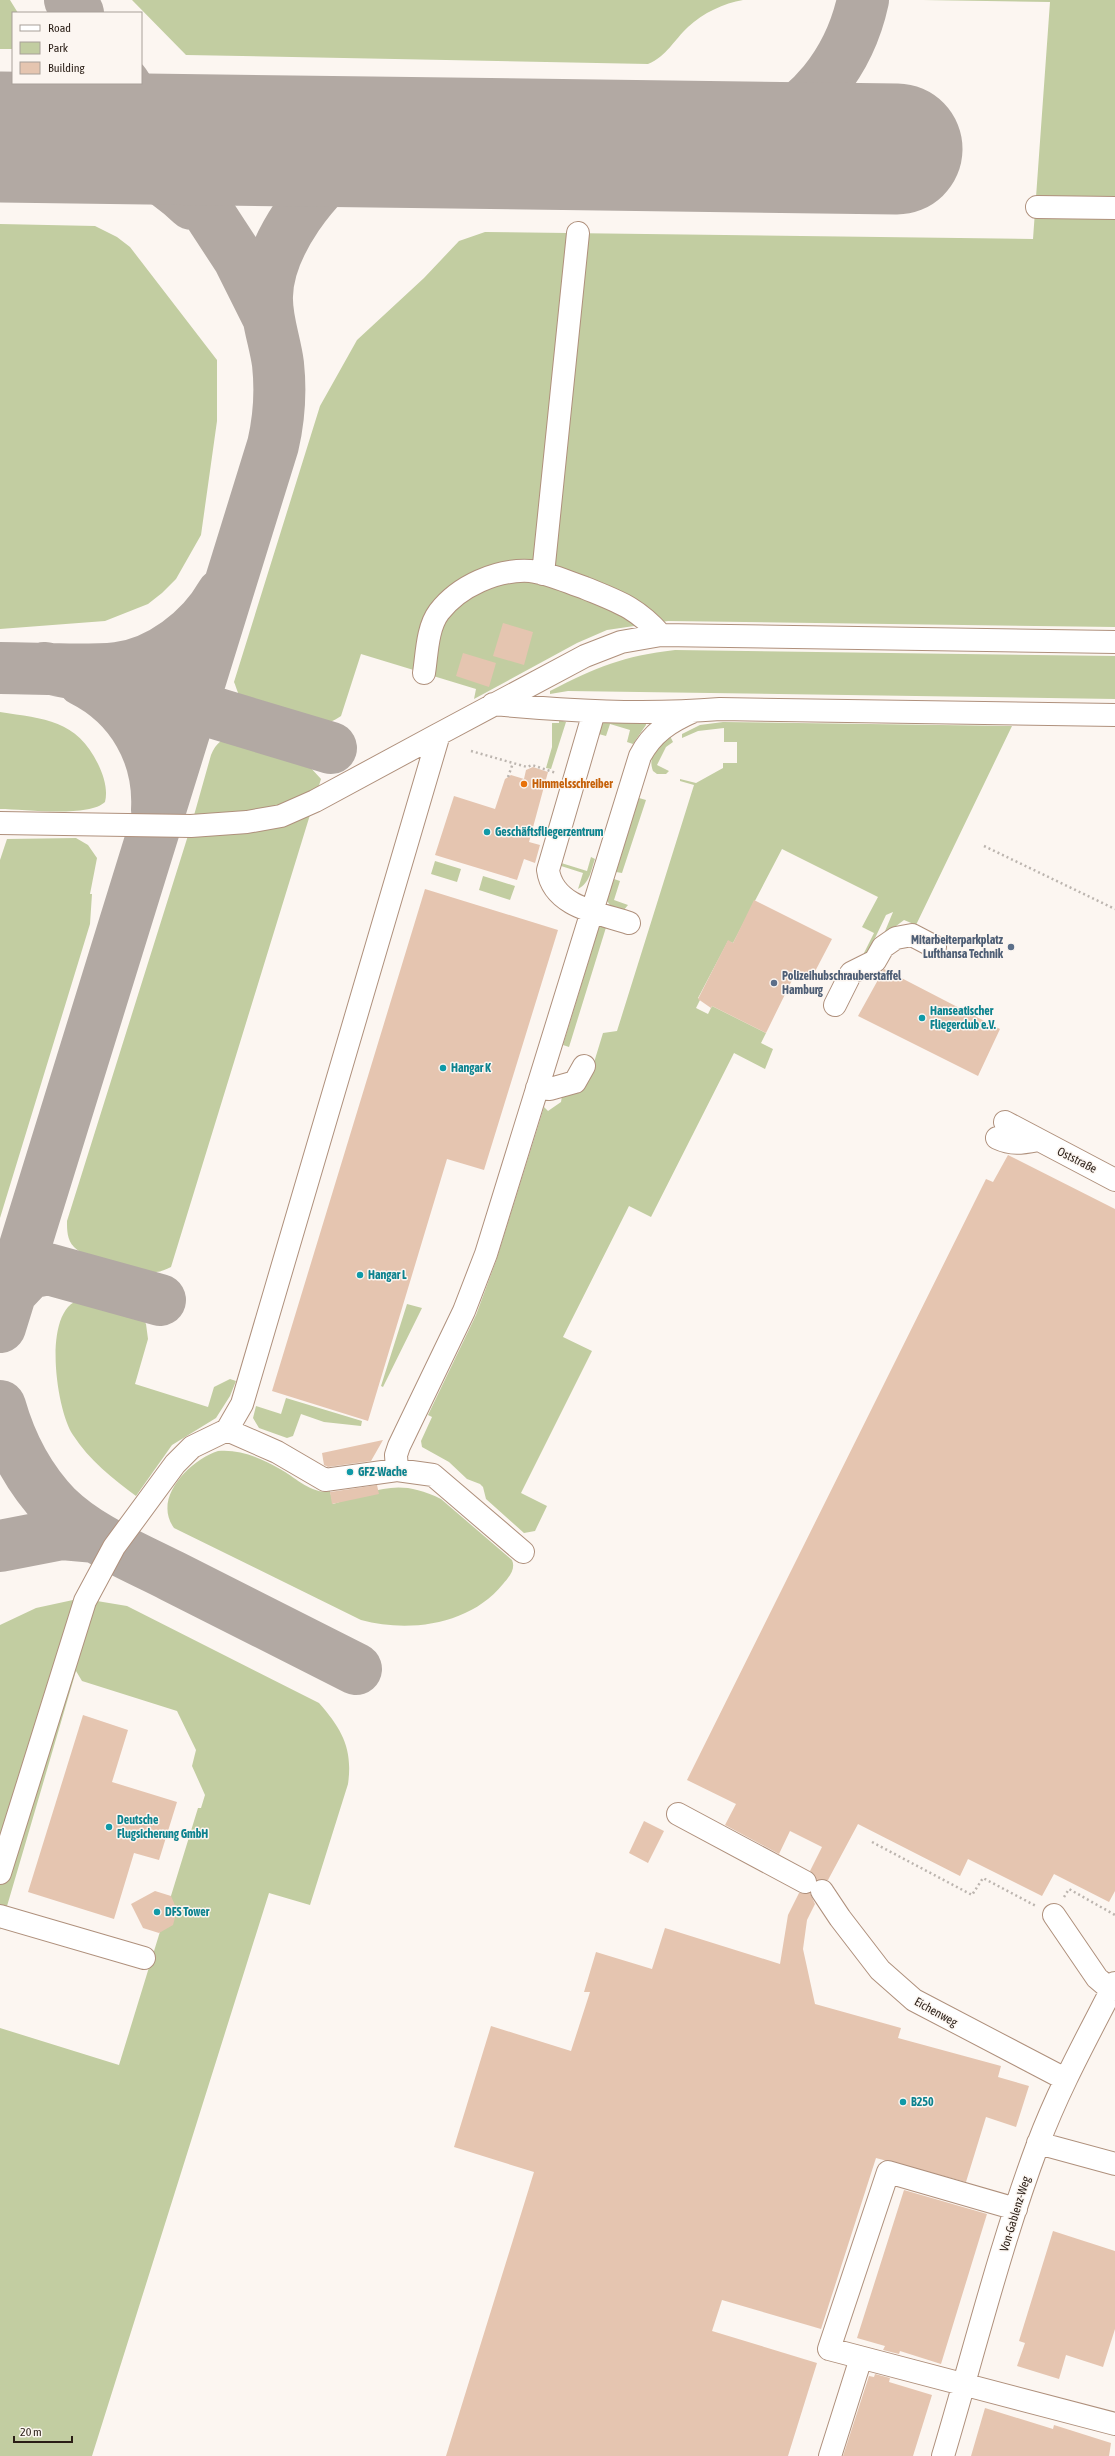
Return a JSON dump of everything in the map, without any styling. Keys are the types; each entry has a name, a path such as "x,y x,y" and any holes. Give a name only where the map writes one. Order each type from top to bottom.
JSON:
{"lane":[{"path":"1037,207 1115,208"},
{"path":"543,574 578,233"},
{"path":"424,673 431,629 438,612 451,599 482,580 508,571 530,571 543,574 632,607 661,635"},
{"path":"0,823 191,826 247,822 281,816 314,801 585,656 621,642 661,635 1115,642"},
{"path":"493,704 594,712 694,711 720,709 1115,715"},
{"path":"397,1470 396,1455 399,1446 461,1318 486,1254 640,756 650,740 664,726 694,711"},
{"path":"594,712 548,870 549,882 556,892 570,902 629,922"},
{"path":"0,1873 85,1600 114,1547 175,1464 192,1448 227,1430 242,1404 439,734"},
{"path":"835,1005 851,973 875,961 883,948 896,938 912,935 935,947"},
{"path":"537,1088 550,1089 575,1082 584,1066"},
{"name":"Oststraße","path":"1001,1130 1038,1140 1115,1180"},
{"path":"227,1430 277,1452 325,1480 397,1470 433,1475 523,1552"},
{"name":"Eichenweg","path":"678,1814 813,1886 880,1970 914,2000 1065,2079"},
{"path":"1054,1915 1097,1978 1113,1987"},
{"path":"0,1916 144,1958"},
{"name":"Von-Gablenz-Weg","path":"943,2456 1016,2209 1038,2143 1065,2079 1113,1987"},
{"path":"1038,2143 1115,2164"},
{"path":"1016,2209 888,2172 829,2349 965,2383 1115,2424"},
{"path":"830,2456 861,2358"}],"path":[{"path":"471,751 527,767 532,765 551,771"},
{"path":"508,777 513,763"},
{"path":"984,846 1115,910"},
{"path":"872,1842 972,1895 983,1878 1054,1915 1069,1889 1115,1914"}],"green space":[{"path":"0,0 10,0 17,12 12,12 12,49 0,49"},
{"path":"132,0 743,0 721,6 700,17 683,32 660,57 648,64 186,55"},
{"path":"923,0 1115,0 1115,627 668,621 607,630 577,643 474,699 476,689 361,654 341,716 331,721 312,724 297,721 257,708 244,701 239,695 234,682 320,406 357,340 424,278 459,241 485,232 1033,239 1050,2"},
{"path":"0,224 95,226 117,237 130,247 217,360 217,421 201,535 176,579 162,593 148,604 105,621 0,629"},
{"path":"675,650 1115,656 1115,699 568,691 550,694 550,691 596,669 625,659 657,652"},
{"path":"0,712 32,717 58,724 81,739 91,751 101,770 106,788 105,802 97,807 71,811 55,812 0,809"},
{"path":"559,720 566,722 551,769 546,768 552,747 552,723 559,723"},
{"path":"605,721 646,723 646,725 633,744 627,742 630,730 610,724 606,736 595,733 600,723"},
{"path":"723,722 1012,726 916,925 904,920 883,936 893,912 886,915 867,955 864,953 874,933 862,927 878,897 782,849 733,943 728,941 698,998 700,1000 696,1008 708,1014 712,1006 766,1033 761,1043 773,1049 765,1069 734,1053 651,1217 629,1206 563,1337 592,1351 521,1493 547,1506 535,1531 524,1533 486,1499 483,1487 480,1484 467,1479 449,1462 422,1447 421,1441 432,1417 428,1415 476,1315 496,1261 544,1107 548,1111 561,1102 562,1096 592,1069 603,1033 617,1031 694,785 680,781 680,779 696,783 723,768 723,763 737,763 737,742 724,742 724,728 698,731 682,738 682,734 700,725"},
{"path":"237,735 298,754 321,779 171,1267 158,1272 148,1272 126,1268 89,1257 80,1252 70,1241 67,1231 67,1221 191,826 211,755 215,747 221,741 228,737"},
{"path":"670,736 673,742 666,747 657,765 669,771 666,774 657,774 653,771 651,760 661,743"},
{"path":"639,798 646,800 622,873 616,872"},
{"path":"76,838 88,845 97,858 90,894 92,894 90,924 0,1218 0,860 7,839"},
{"path":"591,857 595,859 590,876 588,880 578,889 583,873 561,866 556,882 558,862 587,871"},
{"path":"435,861 461,869 457,882 431,874"},
{"path":"483,876 515,886 510,900 479,890"},
{"path":"614,879 620,881 614,900 628,905 623,911 613,909 607,901"},
{"path":"608,921 569,1047 563,1045 599,927"},
{"path":"84,1299 141,1316 146,1324 148,1339 135,1384 208,1407 214,1387 230,1379 236,1381 230,1396 216,1418 172,1445 136,1496 119,1483 86,1453 73,1435 61,1404 57,1382 56,1359 57,1337 61,1318 70,1305"},
{"path":"407,1304 422,1308 383,1387 381,1386"},
{"path":"286,1398 362,1421 361,1426 324,1422 301,1414 293,1436 287,1438 259,1428 253,1418 256,1406 281,1414"},
{"path":"218,1451 234,1451 250,1455 286,1472 310,1488 323,1492 330,1491 333,1504 387,1488 399,1487 425,1492 441,1499 512,1560 513,1567 511,1573 508,1579 489,1598 474,1609 456,1617 438,1622 399,1626 361,1620 174,1528 168,1516 168,1505 171,1493 177,1482 186,1471 196,1463"},
{"path":"73,1600 97,1601 127,1606 319,1703 334,1722 344,1740 349,1760 348,1784 310,1905 269,1893 92,2456 0,2456 0,2028 119,2065 198,1808 201,1808 205,1795 192,1766 196,1750 177,1711 82,1681 76,1671 0,1930 0,1625 36,1608"}],"building":[{"path":"503,623 533,632 524,665 493,656"},
{"path":"463,653 496,663 489,687 456,676"},
{"name":"Geschäftsfliegerzentrum","path":"533,767 548,772 529,842 540,845 535,863 524,859 517,880 435,855 454,796 495,809 505,779 511,775 524,779 526,770"},
{"path":"425,889 558,930 484,1170 447,1159 368,1421 272,1391"},
{"path":"754,900 832,939 810,981 795,974 766,1033 712,1006 711,1008 698,999 728,940 733,943"},
{"name":"Hanseatischer Fliegerclub e.V.","path":"884,969 1000,1029 978,1076 858,1016"},
{"path":"1008,1155 1115,1209 1115,1891 1109,1902 1054,1874 1042,1896 968,1859 960,1876 858,1824 828,1880 817,1880 810,1871 822,1847 790,1831 779,1854 725,1825 736,1804 687,1780 986,1179 993,1182"},
{"path":"383,1440 371,1461 328,1467 324,1465 322,1453"},
{"path":"377,1485 379,1494 332,1504 330,1492"},
{"name":"Deutsche Flugsicherung GmbH","path":"83,1715 128,1730 112,1782 177,1802 159,1860 134,1853 114,1919 28,1892"},
{"path":"644,1821 664,1831 648,1863 629,1853"},
{"name":"DFS Tower","path":"155,1891 171,1896 177,1910 173,1925 159,1933 143,1928 131,1904"},
{"path":"799,1893 810,1893 815,1904 807,1920 803,1949 815,2004 901,2028 898,2038 1001,2066 998,2077 1029,2086 1016,2127 986,2117 966,2182 876,2158 821,2329 722,2300 712,2331 817,2363 788,2456 446,2456 534,2172 454,2147 491,2026 571,2051 590,1992 584,1992 596,1952 652,1969 665,1928 780,1964 788,1915"},
{"path":"904,2190 987,2214 941,2364 900,2351 899,2354 883,2350 885,2346 857,2338"},
{"path":"1053,2231 1115,2251 1115,2329 1103,2367 1066,2355 1059,2379 1017,2366 1025,2343 1019,2341"},
{"path":"875,2374 890,2378 889,2382 932,2395 913,2456 843,2456 869,2376 874,2377"},
{"path":"985,2408 1053,2429 1054,2425 1111,2443 1109,2456 971,2456"}],"taxiway":[{"path":"70,0 77,12"},
{"path":"695,146 743,136 771,125 791,113 808,99 824,82 837,64 848,44 857,22 863,0"},
{"path":"125,84 239,259 268,317"},
{"path":"37,137 80,143 110,152 140,166 168,184 192,204"},
{"path":"0,1327 273,445 277,425 279,385 277,355 269,322 267,296 269,277 276,256 285,236 297,216 326,181 342,167 370,150 410,141"},
{"path":"0,668 89,670 133,665 148,660 163,652 191,632 213,608 222,594"},
{"path":"45,668 102,679 331,748"},
{"path":"82,680 100,691 115,703 139,734 148,751 154,770 157,790 157,810"},
{"path":"11,1292 29,1273 48,1269 160,1300"},
{"path":"0,1406 15,1448 38,1485 57,1508 83,1529 112,1546 356,1669"},
{"path":"0,1546 62,1534 96,1537"}],"runway":[{"path":"0,137 897,149"}],"place":[{"name":"Himmelsschreiber","path":"524,784"},
{"name":"Geschäftsfliegerzentrum","path":"487,832"},
{"name":"Mitarbeiterparkplatz Lufthansa Technik","path":"1011,947"},
{"name":"Polizeihubschrauberstaffel Hamburg","path":"774,983"},
{"name":"Hanseatischer Fliegerclub e.V.","path":"922,1018"},
{"name":"Hangar K","path":"443,1068"},
{"name":"Hangar L","path":"360,1275"},
{"name":"GFZ-Wache","path":"350,1472"},
{"name":"Deutsche Flugsicherung GmbH","path":"109,1827"},
{"name":"DFS Tower","path":"157,1912"},
{"name":"B250","path":"903,2102"}]}
